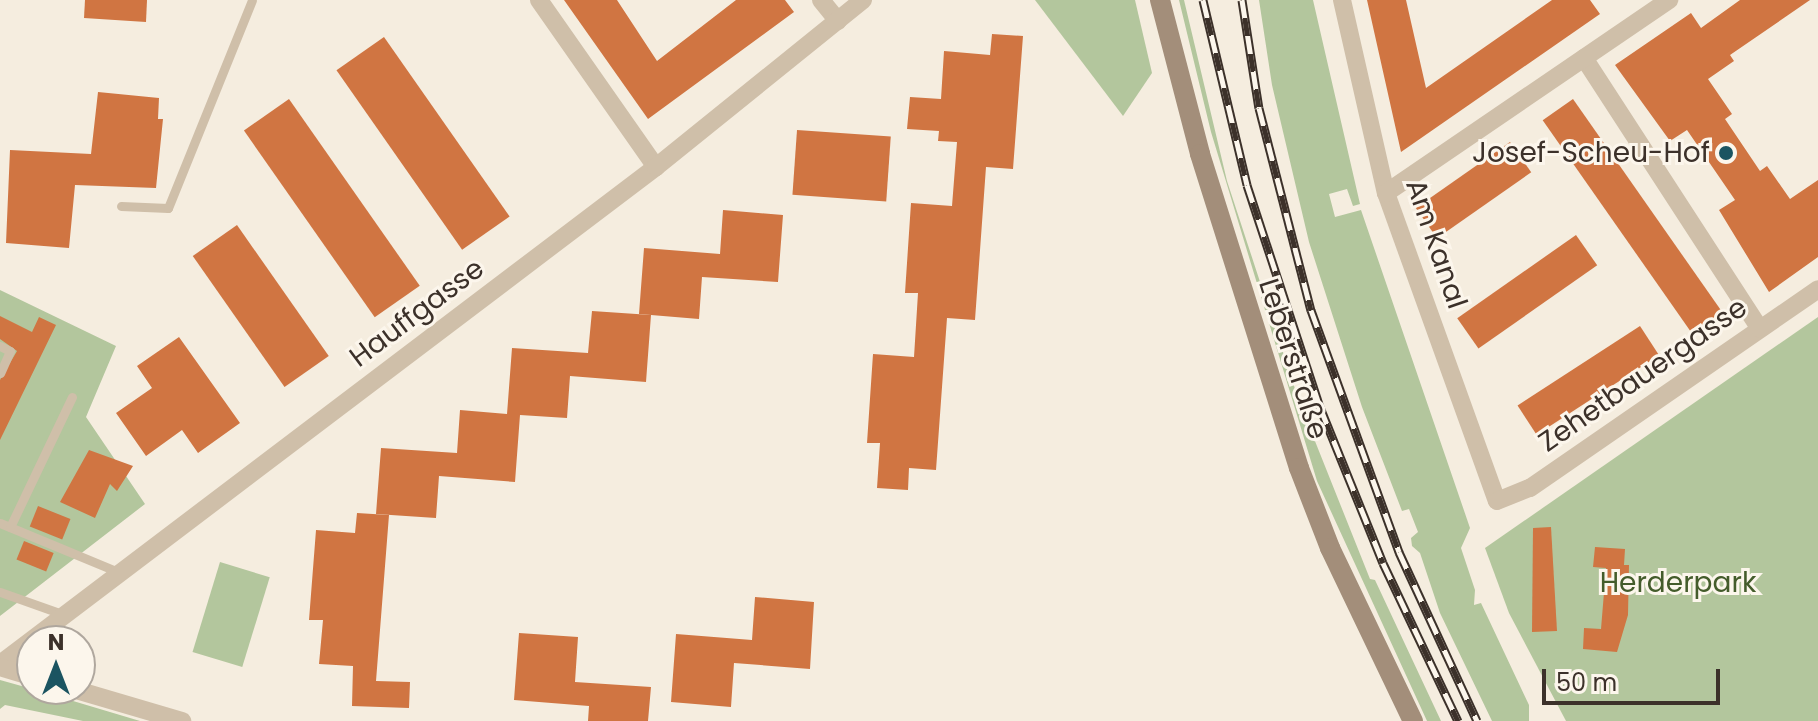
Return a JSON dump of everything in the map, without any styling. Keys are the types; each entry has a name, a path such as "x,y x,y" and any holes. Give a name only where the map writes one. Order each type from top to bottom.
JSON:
{"main road":[{"name":"Leberstraße","path":"1160,0 1208,181 1299,468 1330,548 1413,721"}],"street":[{"path":"539,0 656,167"},
{"path":"821,0 838,21"},
{"name":"Hauffgasse","path":"0,666 656,167 863,0"},
{"name":"Am Kanal","path":"1342,0 1386,193 1497,501"},
{"path":"1386,193 1669,0"},
{"path":"1584,58 1760,329"},
{"name":"Zehetbauergasse","path":"1497,501 1530,488 1818,289"},
{"path":"96,696 182,721"}],"lane":[{"path":"121,206 168,208 252,0"},
{"path":"0,346 10,351 0,373"},
{"path":"72,397 5,525 121,573"},
{"path":"0,592 65,615"}],"green space":[{"path":"1035,0 1135,0 1152,73 1123,116"},
{"path":"1179,0 1184,0 1227,181 1299,401 1370,579 1375,580 1441,721 1427,721 1317,481 1211,132"},
{"path":"1259,0 1313,0 1360,204 1353,206 1347,189 1329,194 1335,217 1361,210 1470,528 1461,548 1475,590 1474,605 1481,603 1529,705 1529,721 1492,721 1440,613 1420,553 1412,546 1411,538 1418,532 1409,509 1402,511 1362,407 1309,242 1272,85"},
{"path":"0,290 116,346 86,417 145,504 0,616"},
{"name":"Herderpark","path":"1818,317 1818,721 1566,721 1509,613 1485,548"},
{"path":"220,562 270,577 242,667 193,652"},
{"path":"0,680 16,685 16,705 85,705 140,721 83,721 5,705 0,709"}],"building":[{"path":"85,0 147,0 146,22 84,18"},
{"path":"564,0 617,0 657,61 736,0 785,0 794,12 648,119"},
{"path":"1367,0 1406,0 1426,88 1552,0 1590,0 1600,14 1401,152"},
{"name":"Josef-Scheu-Hof","path":"1740,0 1810,0 1730,55 1734,61 1708,79 1732,114 1725,119 1760,171 1767,166 1790,199 1818,180 1818,257 1769,292 1719,210 1735,200 1687,130 1670,141 1615,65 1691,13 1701,28"},
{"path":"992,34 1023,36 1013,169 986,167 975,320 947,318 936,470 909,468 908,490 877,488 880,443 867,443 873,354 914,357 918,293 905,293 911,203 952,206 957,142 938,141 939,131 907,129 910,97 941,99 944,51 990,55"},
{"path":"384,37 510,216 462,250 336,70"},
{"path":"98,92 159,98 158,119 163,119 156,188 75,185 69,248 6,243 10,150 91,154"},
{"path":"289,99 420,286 375,317 244,131"},
{"path":"1573,99 1723,313 1692,334 1543,120"},
{"path":"797,130 891,137 886,201 792,195"},
{"path":"1510,142 1531,172 1437,238 1416,208"},
{"path":"723,210 783,215 778,282 702,277 699,319 639,314 644,248 720,254"},
{"path":"237,225 329,356 285,387 193,256"},
{"path":"1576,235 1597,265 1478,348 1457,318"},
{"path":"592,311 651,315 646,382 570,376 567,418 520,415 515,482 439,476 436,518 376,514 381,448 457,453 460,410 507,414 512,348 588,353"},
{"path":"0,316 32,332 39,317 56,325 0,440 0,380 17,351 0,339"},
{"path":"1640,326 1659,355 1537,435 1518,406"},
{"path":"179,337 240,423 198,453 182,430 146,456 116,413 152,388 137,366"},
{"path":"89,450 133,466 117,491 110,484 95,518 60,502"},
{"path":"38,506 70,519 62,540 30,526"},
{"path":"357,513 389,515 376,681 410,682 409,708 352,706 353,666 319,664 323,620 309,620 316,530 355,533"},
{"path":"1551,527 1557,631 1532,632 1533,528"},
{"path":"24,541 54,553 46,572 17,560"},
{"path":"1595,547 1625,549 1624,565 1629,565 1628,615 1617,652 1583,649 1584,628 1601,629 1606,568 1593,567"},
{"path":"755,597 814,602 810,669 734,663 731,707 671,702 676,634 752,640"},
{"path":"519,633 578,637 575,682 651,687 648,721 588,721 589,706 514,700"}],"railway":[{"path":"1203,0 1247,185 1320,407 1383,563 1458,721"},
{"path":"1242,0 1259,108 1311,310 1399,552 1477,721"}],"place":[{"name":"Josef-Scheu-Hof","path":"1726,153"}]}
